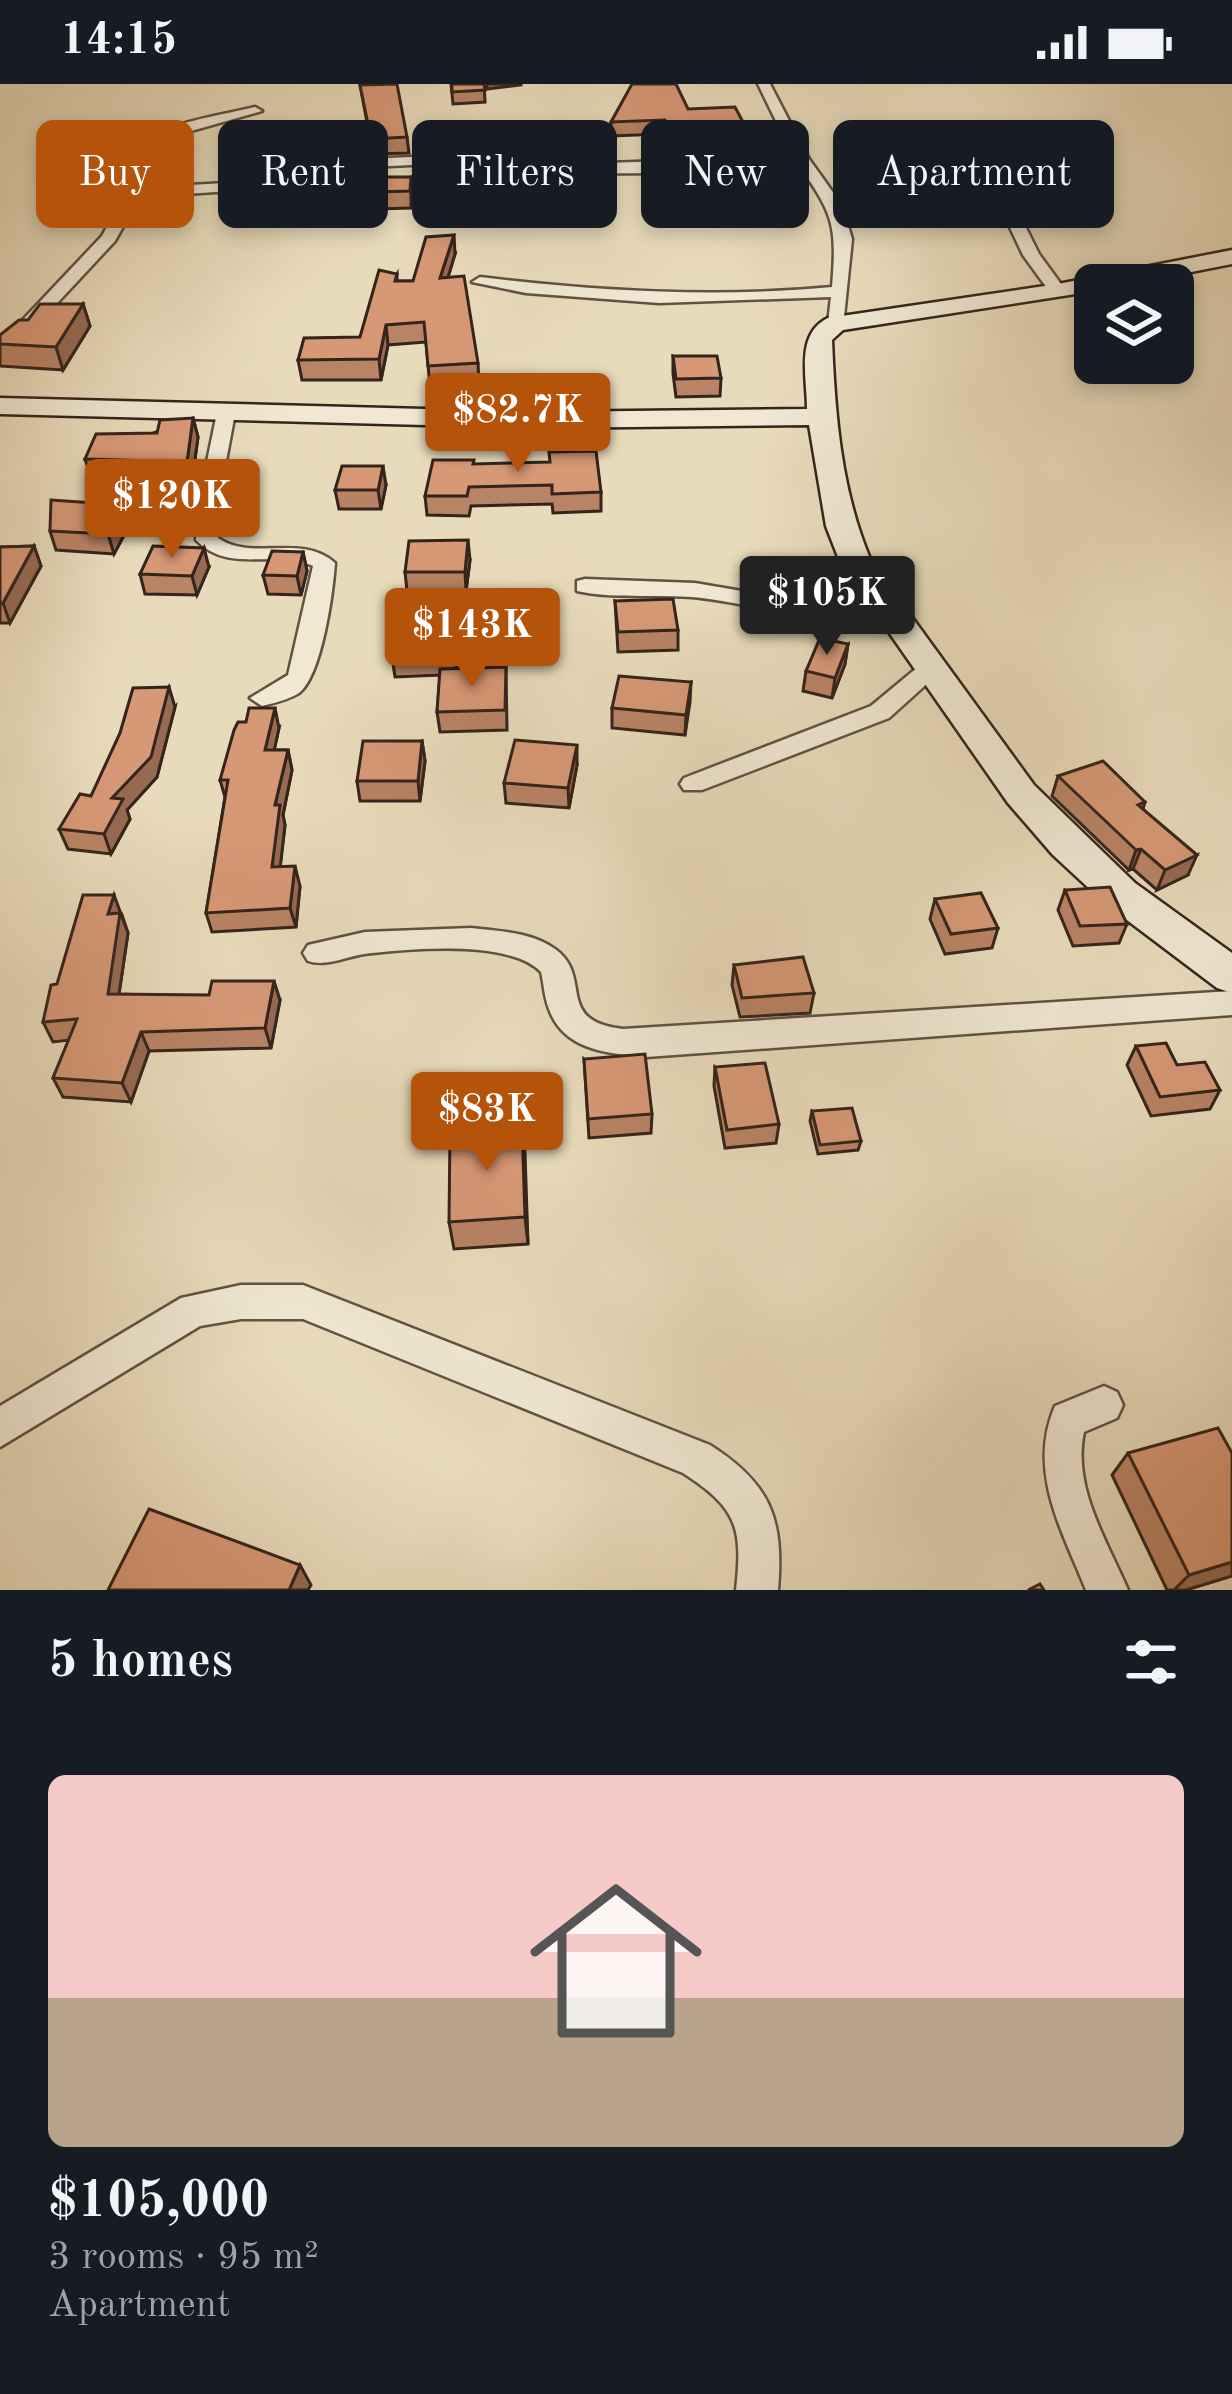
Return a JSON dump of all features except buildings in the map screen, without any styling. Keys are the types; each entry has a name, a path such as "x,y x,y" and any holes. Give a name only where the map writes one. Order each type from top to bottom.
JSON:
{"street":[{"path":"764,84 782,120"},
{"path":"194,128 255,111"},
{"path":"809,170 835,205 844,239 837,323"},
{"path":"0,355 115,228"},
{"path":"1018,228 1058,291"},
{"path":"1232,257 1058,291 837,323 823,330 819,340 820,417 841,526 883,602 1022,794 1067,845 1121,894 1232,976"},
{"path":"480,283 586,296 720,302 839,291"},
{"path":"0,406 542,420 820,417"},
{"path":"226,413 206,514 207,540 215,548 236,554 300,553 324,562 306,660 296,681 284,692 262,698"},
{"path":"585,586 695,590 812,610 883,602"},
{"path":"693,784 880,712 932,667"},
{"path":"318,953 340,944 363,943 481,941 526,947 546,958 562,985 564,1009 579,1030 600,1040 646,1044 1232,1003"},
{"path":"0,1428 194,1310 241,1302 304,1302 696,1459 723,1475 752,1502 761,1556 757,1590"},
{"path":"1105,1405 1068,1419 1059,1445 1061,1472 1107,1590"}]}
